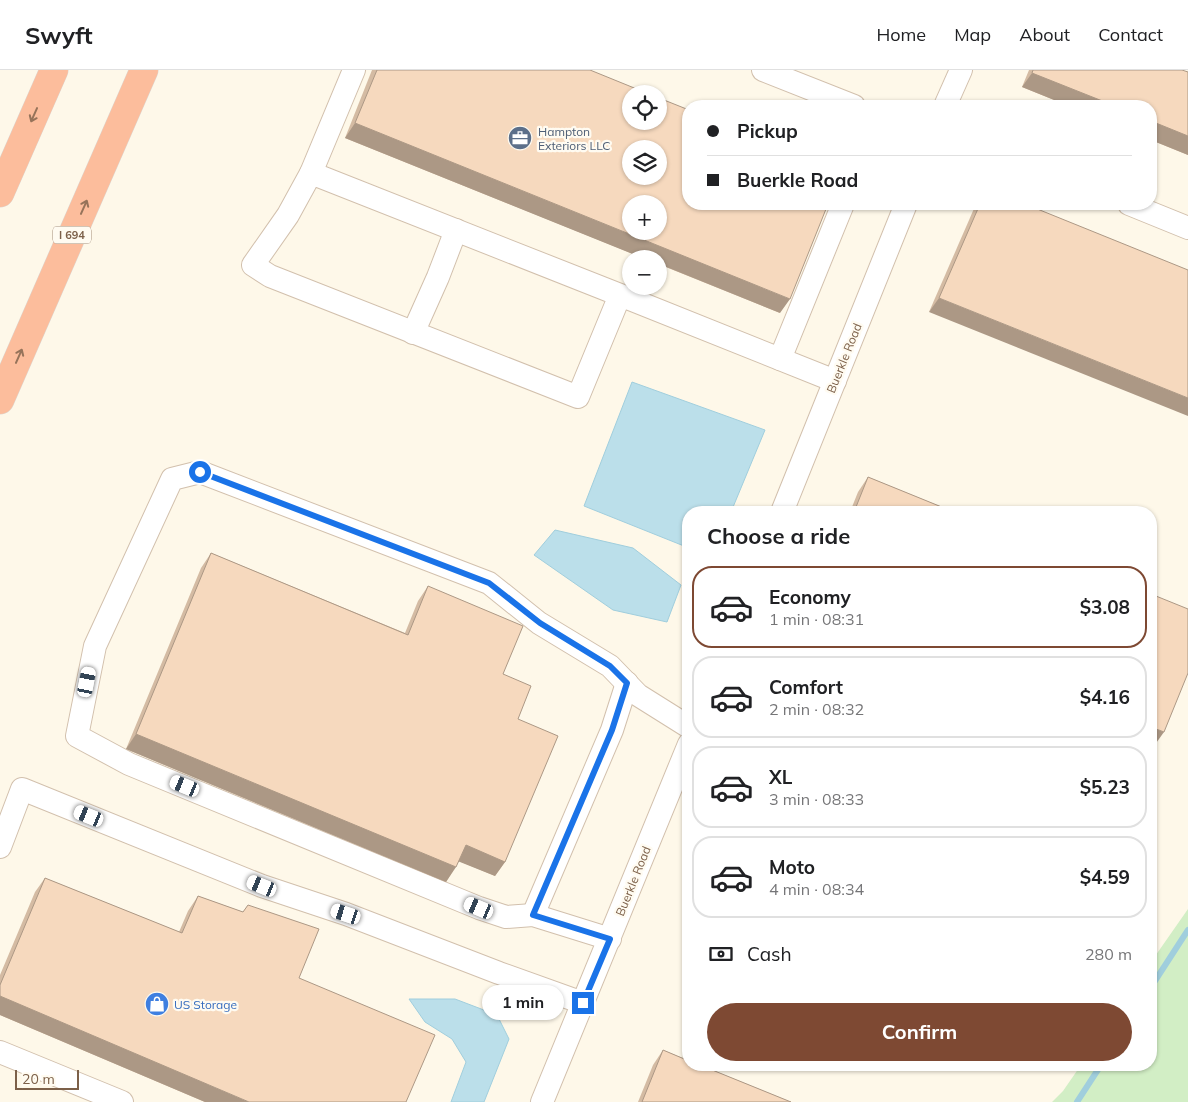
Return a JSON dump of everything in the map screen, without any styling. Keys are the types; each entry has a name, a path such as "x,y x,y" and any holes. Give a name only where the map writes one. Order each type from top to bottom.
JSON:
{"highway":[{"path":"0,193 54,70"},
{"name":"I 694","path":"0,400 144,70"}],"street":[{"path":"354,70 311,173 288,215 253,264 270,276 578,398 620,295"},
{"path":"763,70 839,100"},
{"path":"948,100 961,70"},
{"path":"311,173 835,381"},
{"path":"780,360 841,210"},
{"name":"Buerkle Road","path":"784,506 904,210"},
{"path":"1144,210 1188,228"},
{"path":"413,333 456,230"},
{"path":"610,939 533,915 506,917 479,908 129,764 77,736 94,646 172,479 200,472 489,583 540,623 610,666 638,695 682,723"},
{"path":"533,915 612,730 627,683"},
{"name":"Buerkle Road","path":"542,1102 682,761"},
{"path":"0,847 22,789 262,886 346,914 583,1003"},
{"path":"0,1052 122,1102"}],"green space":[{"path":"1188,909 1188,1102 1052,1102 1063,1091 1077,1071 1157,1071 1157,953"}],"water":[{"path":"632,382 765,430 733,506 682,506 682,545 584,506"},
{"path":"555,530 633,548 681,585 667,622 613,610 534,555"},
{"path":"409,999 455,999 497,1015 509,1039 484,1102 451,1102 466,1062 452,1039 425,1022"}],"building":[{"path":"377,70 590,70 627,85 622,85 622,130 667,130 667,101 682,107 682,210 826,210 790,299 644,240 667,240 667,195 622,195 622,231 355,123"},
{"path":"1033,70 1182,70 1188,72 1188,136 1157,123 1157,100 1100,100 1032,73"},
{"path":"977,210 1040,210 1188,270 1188,398 939,298"},
{"path":"868,477 939,506 856,506"},
{"path":"211,553 408,635 428,586 523,626 503,674 531,686 518,719 558,736 505,862 466,845 456,867 136,734"},
{"path":"1157,596 1188,609 1188,673 1164,732 1157,729"},
{"name":"US Storage","path":"45,878 182,933 198,896 243,912 248,905 319,929 299,978 435,1035 406,1102 249,1102 0,996 0,985"},
{"path":"663,1050 682,1058 682,1071 715,1071 791,1102 642,1102"}],"waterway":[{"path":"1157,978 1188,930"},
{"path":"1077,1102 1097,1071"}],"place":[{"name":"Hampton Exteriors LLC","path":"520,138"},
{"name":"US Storage","path":"157,1004"}],"route":[{"path":"200,472 489,583 540,623 610,666 627,683 612,730 533,915 610,939 583,1003"}]}
